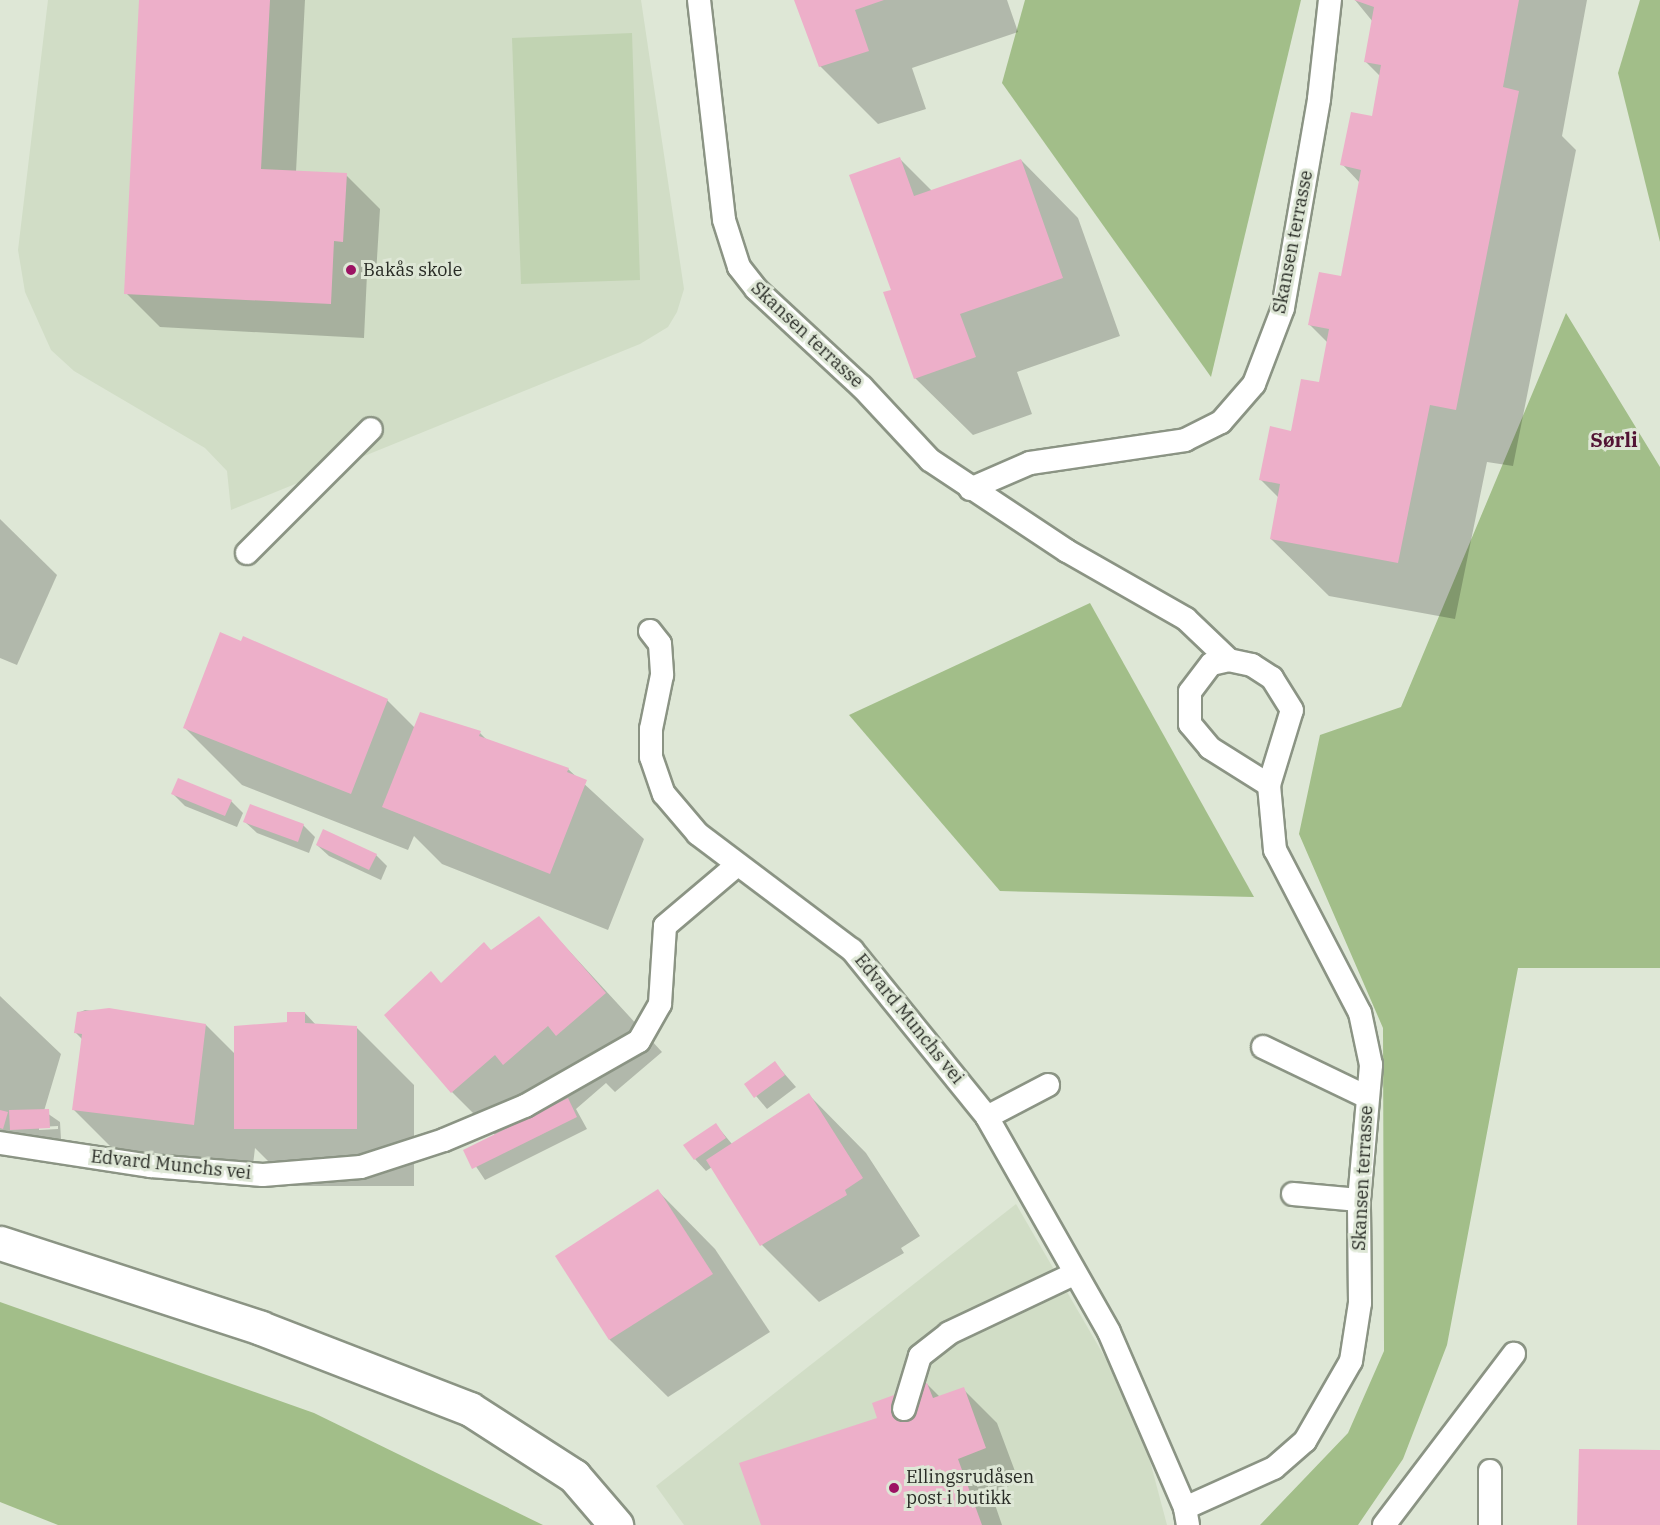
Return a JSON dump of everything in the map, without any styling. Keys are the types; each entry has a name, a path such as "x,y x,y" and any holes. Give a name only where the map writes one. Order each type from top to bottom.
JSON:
{"street":[{"path":"0,1243 261,1328 470,1409 574,1476 616,1525"}],"lane":[{"name":"Skansen terrasse","path":"699,0 724,220 739,267 930,460 970,489 1186,619 1229,660 1252,665 1272,678 1292,710 1269,785 1275,850 1360,1013 1371,1065 1359,1200 1360,1303 1351,1361 1334,1395 1305,1441 1274,1468 1187,1516 1109,1332 1074,1274 987,1116"},
{"name":"Skansen terrasse","path":"970,489 1030,463 1185,441 1221,422 1254,384 1283,308 1330,0"},
{"path":"247,554 371,429"},
{"name":"Edvard Munchs vei","path":"650,631 660,644 662,675 651,729 651,757 664,794 688,826 736,866 852,950 987,1116"},
{"path":"1229,660 1211,664 1190,692 1190,724 1210,748 1269,785"},
{"name":"Edvard Munchs vei","path":"0,1143 151,1166 263,1175 361,1167 444,1140 525,1106 639,1041 660,1004 664,926 736,866"},
{"path":"1263,1047 1367,1097"},
{"path":"987,1116 1048,1085"},
{"path":"1293,1194 1359,1200"},
{"path":"904,1409 920,1356 949,1333 1074,1274"},
{"path":"1384,1525 1514,1354"},
{"path":"1490,1471 1490,1525"}],"shaded area":[{"name":"Bakås skole","path":"48,0 641,0 684,289 677,312 668,327 640,344 231,510 227,471 205,448 74,371 51,350 25,292 18,250"},
{"path":"632,33 640,280 521,284 512,38"},
{"path":"1016,1204 1121,1385 1146,1446 1167,1525 684,1525 656,1486"}],"green space":[{"path":"1025,0 1301,0 1211,377 1002,83"},
{"path":"1640,0 1660,0 1660,242 1618,73"},
{"path":"1566,313 1660,467 1660,968 1518,968 1447,1345 1403,1459 1358,1525 1260,1525 1348,1433 1384,1351 1383,1028 1299,834 1320,735 1401,707"},
{"path":"1090,603 1254,897 1000,891 849,715"},
{"path":"0,1302 314,1413 543,1525 58,1525 0,1502"}],"building":[{"path":"139,0 270,0 261,169 347,173 343,242 334,241 331,304 124,294"},
{"path":"794,0 884,0 855,10 869,51 819,67"},
{"path":"1354,0 1519,0 1503,87 1519,91 1456,410 1430,405 1398,563 1270,539 1280,484 1259,480 1270,426 1291,431 1301,379 1319,382 1329,329 1308,325 1319,272 1341,276 1361,170 1340,165 1351,112 1372,116 1381,65 1364,62 1374,7"},
{"path":"900,157 914,196 1021,159 1063,278 960,314 976,357 914,379 883,292 891,290 849,175"},
{"path":"220,632 241,641 243,636 388,699 351,794 183,728"},
{"path":"420,712 481,731 479,736 569,768 567,772 587,780 550,874 382,807"},
{"path":"178,778 232,800 225,816 171,794"},
{"path":"250,804 304,824 298,842 243,822"},
{"path":"323,829 377,854 369,870 316,845"},
{"path":"539,916 606,993 556,1036 548,1026 503,1065 495,1055 451,1093 384,1015 431,971 441,983 484,942 491,950"},
{"path":"109,1008 206,1024 194,1125 72,1110 82,1034 74,1033 77,1012"},
{"path":"287,1012 305,1012 305,1023 357,1026 357,1129 234,1129 234,1026 287,1022"},
{"path":"775,1061 785,1075 754,1098 744,1084"},
{"path":"809,1093 863,1178 845,1190 847,1195 760,1246 706,1160"},
{"path":"568,1098 577,1117 472,1169 463,1150"},
{"path":"49,1109 50,1128 10,1130 9,1110"},
{"path":"0,1110 8,1112 3,1129 0,1128"},
{"path":"716,1123 726,1138 694,1160 683,1145"},
{"path":"658,1189 713,1274 609,1340 555,1256"},
{"path":"927,1383 933,1398 964,1387 986,1448 958,1459 982,1525 761,1525 739,1463 877,1418 872,1403"},
{"path":"1579,1449 1660,1450 1660,1525 1577,1525"}],"place":[{"name":"Bakås skole","path":"351,270"},
{"name":"Ellingsrudåsen post i butikk","path":"894,1488"}],"district":[{"name":"Sørli","path":"1614,439"}]}
